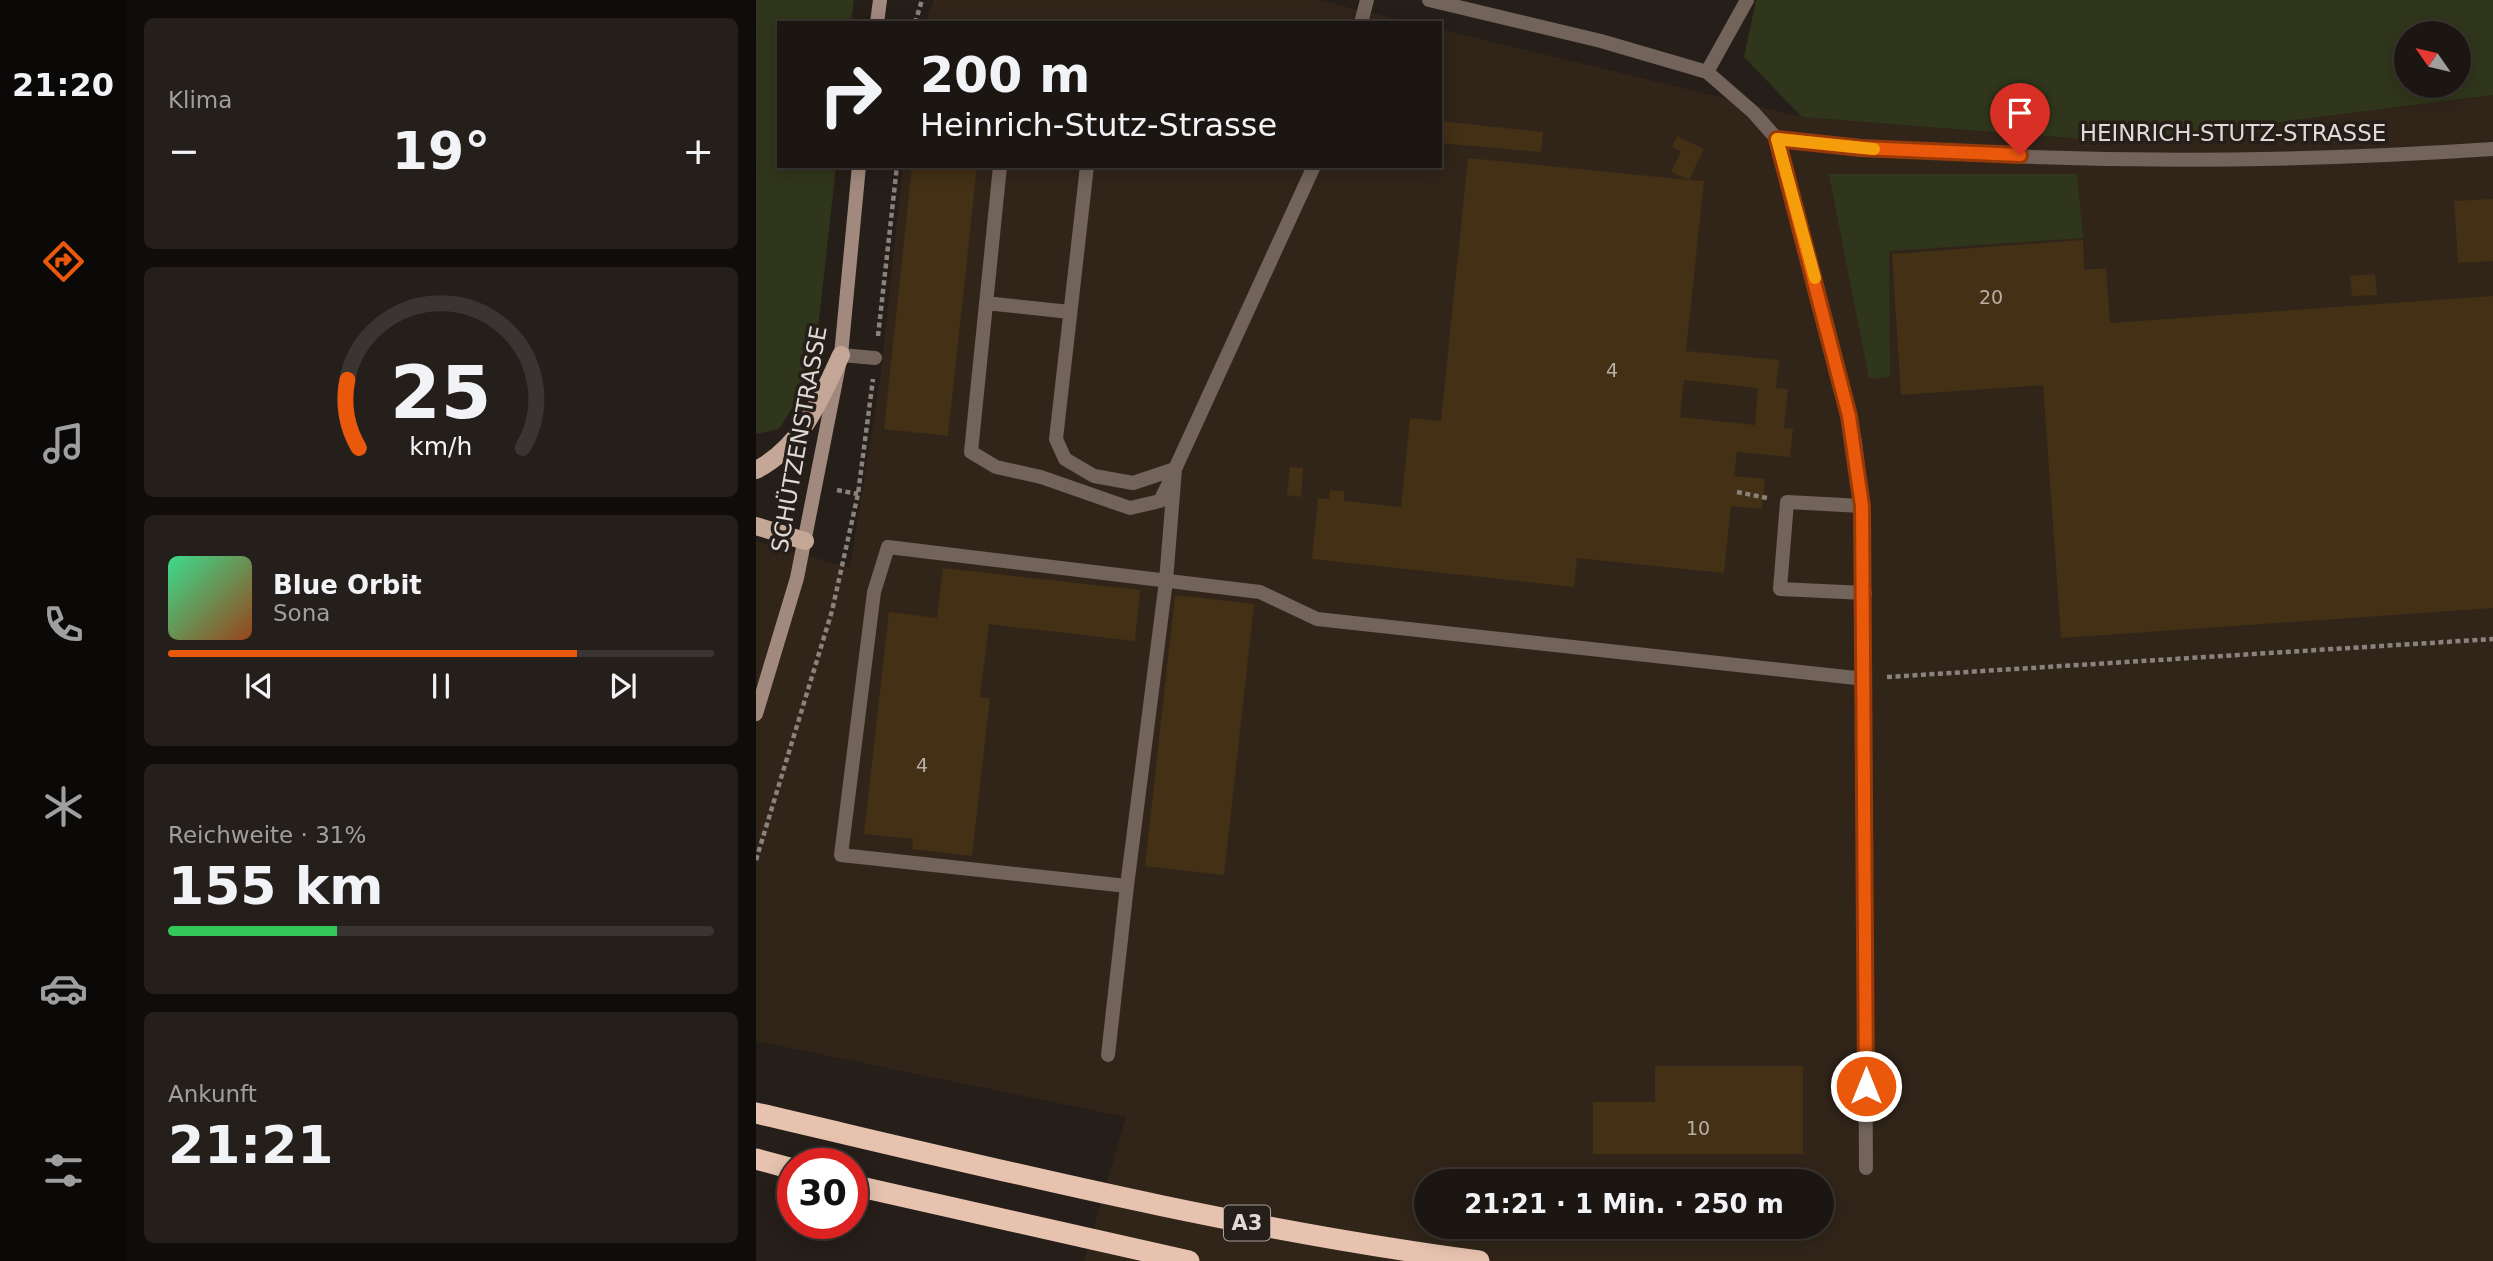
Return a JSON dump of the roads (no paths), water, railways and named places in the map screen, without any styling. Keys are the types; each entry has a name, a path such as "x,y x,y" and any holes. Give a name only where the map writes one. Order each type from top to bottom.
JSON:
{"highway":[{"name":"A3","path":"756,1113 1189,1212 1331,1239 1479,1261"},
{"path":"756,1159 777,1165"},
{"path":"868,1189 1189,1261"}],"main road":[{"path":"877,21 880,0"},
{"name":"SCHÜTZENSTRASSE","path":"756,714 805,541 841,355 859,168"},
{"path":"756,470 786,450 811,419 841,355"},
{"path":"756,526 805,541"}],"street":[{"path":"1362,21 1367,0"},
{"path":"1429,0 1601,41 1707,72 1753,112 1777,139 1849,416 1862,506 1865,593 1866,1168"},
{"path":"1707,72 1747,0"},
{"name":"HEINRICH-STUTZ-STRASSE","path":"1777,139 1861,148 2119,159 2315,158 2493,149"},
{"path":"1000,168 971,452 996,467 1041,477 1130,508 1160,501 1313,168"},
{"path":"1087,168 1056,439 1065,459 1094,476 1133,483 1175,470"},
{"path":"986,303 1070,312"},
{"path":"841,355 876,358"},
{"path":"1108,1055 1166,581 1175,470"},
{"path":"1862,506 1787,502 1780,589 1865,593"},
{"path":"1127,886 841,855 874,592 888,547 1260,592 1317,618 1865,679"}]}
